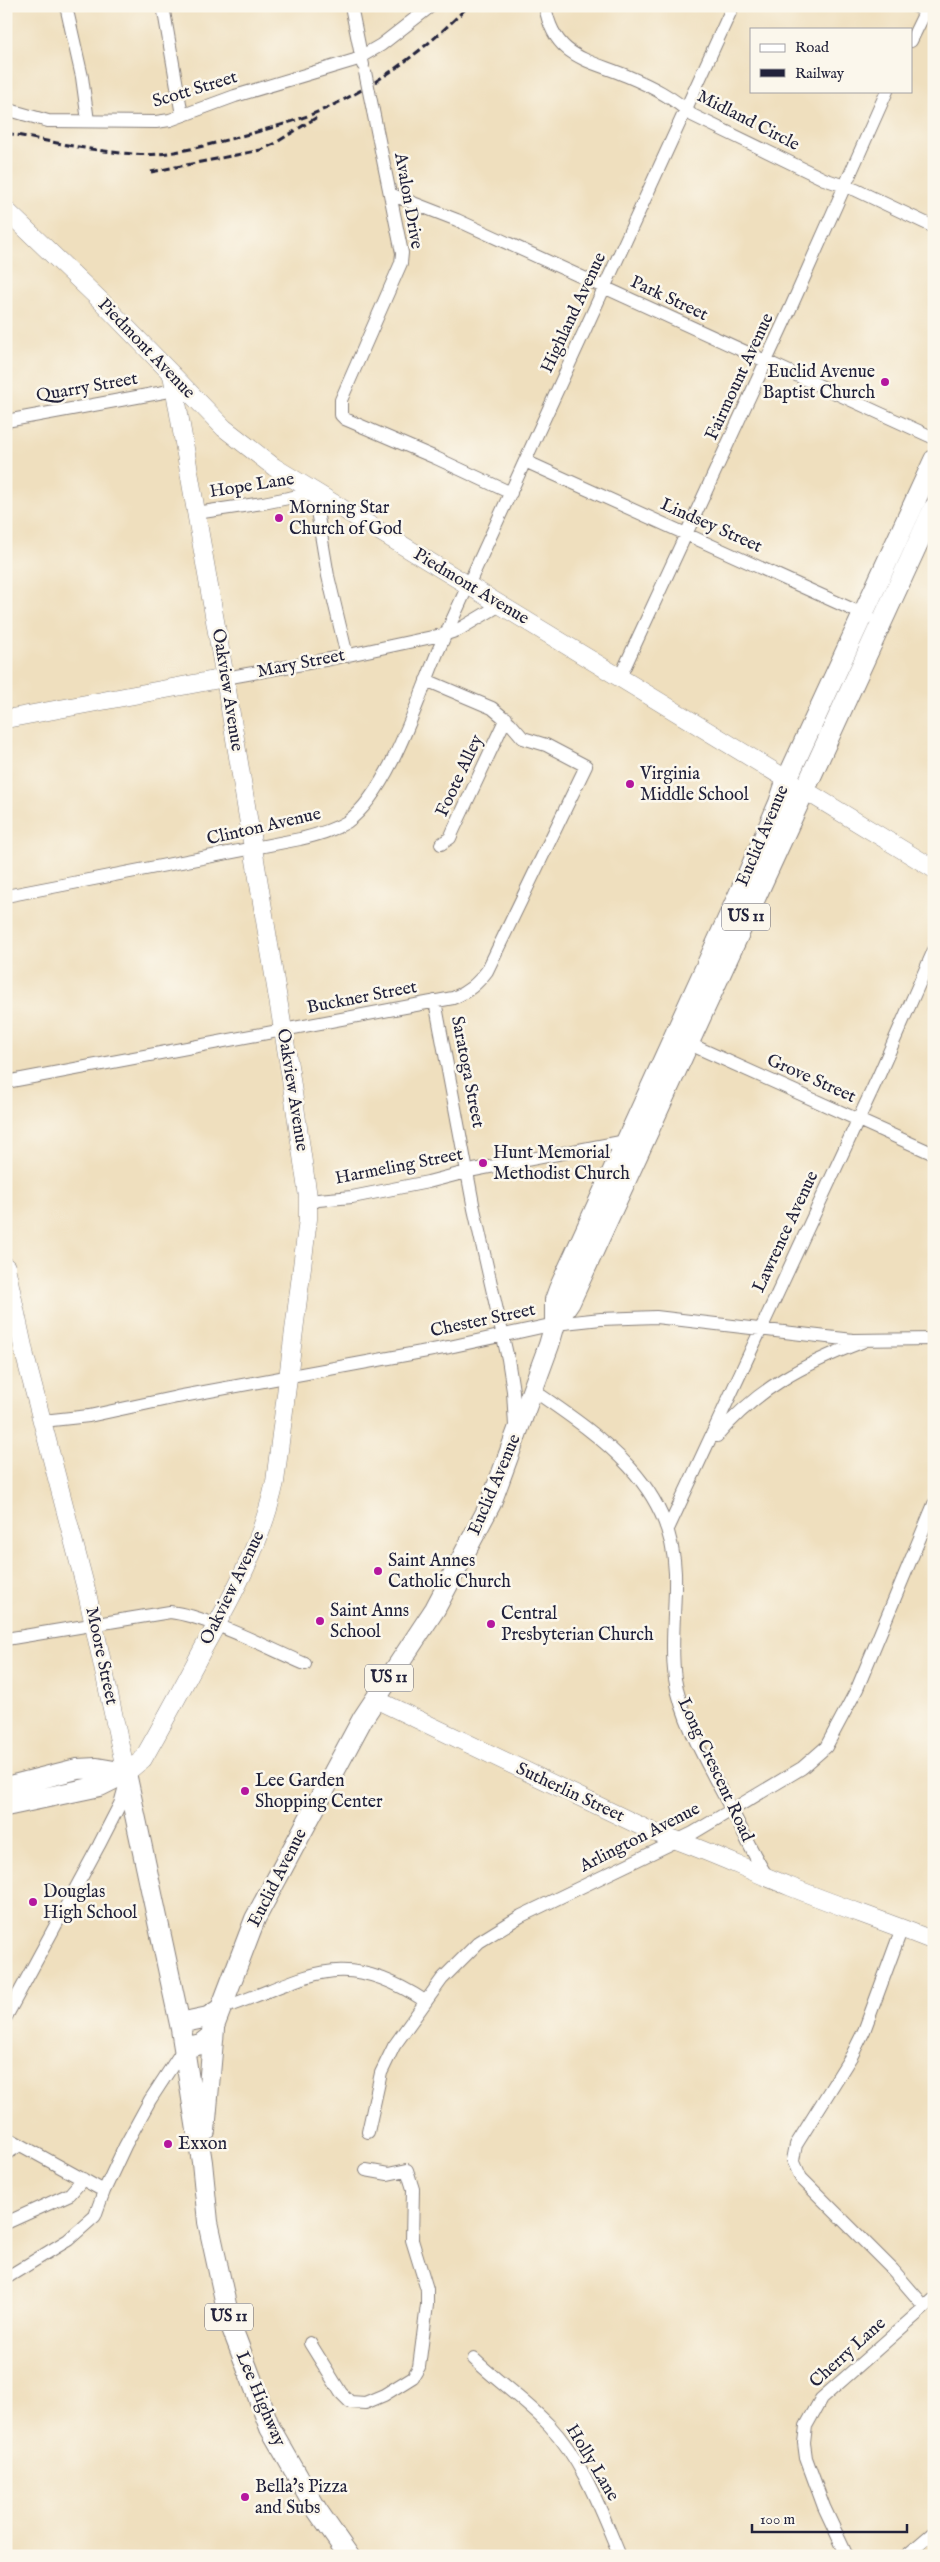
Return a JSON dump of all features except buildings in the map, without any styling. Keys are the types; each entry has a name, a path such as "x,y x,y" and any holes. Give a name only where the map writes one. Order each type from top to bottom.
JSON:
{"main road":[{"name":"Euclid Avenue","path":"720,954 805,790 934,460"},
{"name":"Euclid Avenue","path":"202,2162 214,2029 255,1919 324,1788 375,1699 435,1609 490,1503 514,1444 555,1324 555,1300 558,1290 595,1228 720,954 780,804 787,779 934,508"},
{"path":"6,1786 77,1769 97,1768 126,1773"},
{"path":"6,1806 100,1786 126,1773"},
{"name":"Moore Street","path":"126,1773 184,2048"},
{"path":"180,2023 208,2017 220,2009"},
{"path":"184,2048 202,2044 210,2037 214,2029"},
{"name":"Lee Highway","path":"184,2048 202,2162 208,2222 218,2275 239,2350 270,2428 289,2464 317,2510 349,2556"}],"street":[{"path":"66,6 82,77 88,121"},
{"path":"163,6 182,115"},
{"name":"Avalon Drive","path":"351,6 402,252 401,263 341,400 341,415 344,419 436,458 511,493"},
{"path":"362,58 430,6"},
{"name":"Midland Circle","path":"545,6 550,22 558,37 576,57 627,76 676,100 692,115 844,187 934,227"},
{"name":"Highland Avenue","path":"446,634 734,6"},
{"path":"912,39 925,10"},
{"name":"Scott Street","path":"6,109 48,121 156,122 362,58"},
{"name":"Fairmount Avenue","path":"620,676 766,362 888,92"},
{"name":"Park Street","path":"390,194 457,220 604,289 934,438"},
{"name":"Piedmont Avenue","path":"6,210 100,300 173,382 245,446 314,493 620,676 934,869"},
{"name":"Quarry Street","path":"6,421 173,382"},
{"name":"Oakview Avenue","path":"126,1773 143,1759 216,1626 251,1559 269,1510 275,1482 289,1378 308,1205 283,1031 225,678 173,382"},
{"name":"Lindsey Street","path":"525,462 873,618"},
{"path":"314,493 328,576 347,656"},
{"name":"Hope Lane","path":"196,513 263,504 314,493"},
{"name":"Mary Street","path":"6,719 347,656 446,634 458,630 500,605"},
{"name":"Clinton Avenue","path":"6,896 253,849 330,831 360,810 384,776 446,634"},
{"path":"426,680 492,708 506,718"},
{"name":"Buckner Street","path":"6,1082 435,1002 464,993 480,981 487,971 586,769 584,762 546,745 524,738 506,718"},
{"name":"Foote Alley","path":"441,844 450,838 506,718"},
{"name":"Lawrence Avenue","path":"668,1529 858,1120 928,978 934,950"},
{"name":"Saratoga Street","path":"435,1002 468,1172 514,1390 514,1444"},
{"name":"Grove Street","path":"681,1040 934,1154"},
{"name":"Harmeling Street","path":"308,1205 318,1200 390,1189 635,1139"},
{"name":"Moore Street","path":"6,1267 25,1356 94,1623 126,1773"},
{"name":"Chester Street","path":"43,1421 89,1416 177,1397 289,1378 449,1347 555,1324 656,1317 761,1329 788,1334 866,1340 934,1339"},
{"path":"705,1452 726,1426 774,1385 814,1360 866,1340"},
{"name":"Long Crescent Road","path":"533,1390 616,1452 632,1468 654,1498 668,1529 675,1572 673,1630 676,1681 689,1723 768,1878"},
{"name":"Arlington Avenue","path":"368,2132 374,2097 384,2066 425,2001 458,1962 493,1932 677,1840 732,1810 802,1768 826,1747 857,1689 934,1504"},
{"path":"6,1639 94,1623 170,1612 183,1613 305,1664"},
{"name":"Sutherlin Street","path":"375,1699 653,1832 768,1878"},
{"path":"6,2017 12,1999 120,1804 124,1792 126,1773"},
{"path":"768,1878 934,1941"},
{"path":"902,1928 864,2030 848,2062 796,2145 793,2160 801,2178 893,2270 929,2303"},
{"path":"220,2009 308,1976 335,1970 374,1974 398,1984 425,2001"},
{"path":"6,2278 89,2224 99,2208 104,2191 150,2100 184,2048"},
{"path":"6,2137 104,2191"},
{"path":"6,2154 20,2145"},
{"path":"310,2344 341,2393 350,2402 365,2403 384,2396 410,2380 419,2367 427,2306 427,2289 412,2240 413,2185 407,2170 388,2174 366,2170"},
{"path":"6,2223 44,2208 70,2194 84,2179"},
{"name":"Cherry Lane","path":"847,2556 824,2507 806,2458 804,2443 806,2426 821,2399 929,2303"},
{"name":"Holly Lane","path":"474,2359 540,2416 556,2434 575,2460 594,2496 620,2556"},
{"path":"906,2556 934,2532"}],"railway":[{"path":"6,133 85,148 145,155 182,151 253,133 320,111 361,91 418,52 468,6"},
{"path":"151,172 261,150 317,117"}],"place":[{"name":"Euclid Avenue Baptist Church","path":"885,382"},
{"name":"Morning Star Church of God","path":"279,518"},
{"name":"Virginia Middle School","path":"630,784"},
{"name":"Hunt Memorial Methodist Church","path":"483,1163"},
{"name":"Saint Annes Catholic Church","path":"378,1571"},
{"name":"Saint Anns School","path":"320,1621"},
{"name":"Central Presbyterian Church","path":"491,1624"},
{"name":"Lee Garden Shopping Center","path":"245,1791"},
{"name":"Douglas High School","path":"33,1902"},
{"name":"Exxon","path":"168,2144"},
{"name":"Bella's Pizza and Subs","path":"245,2497"}]}
